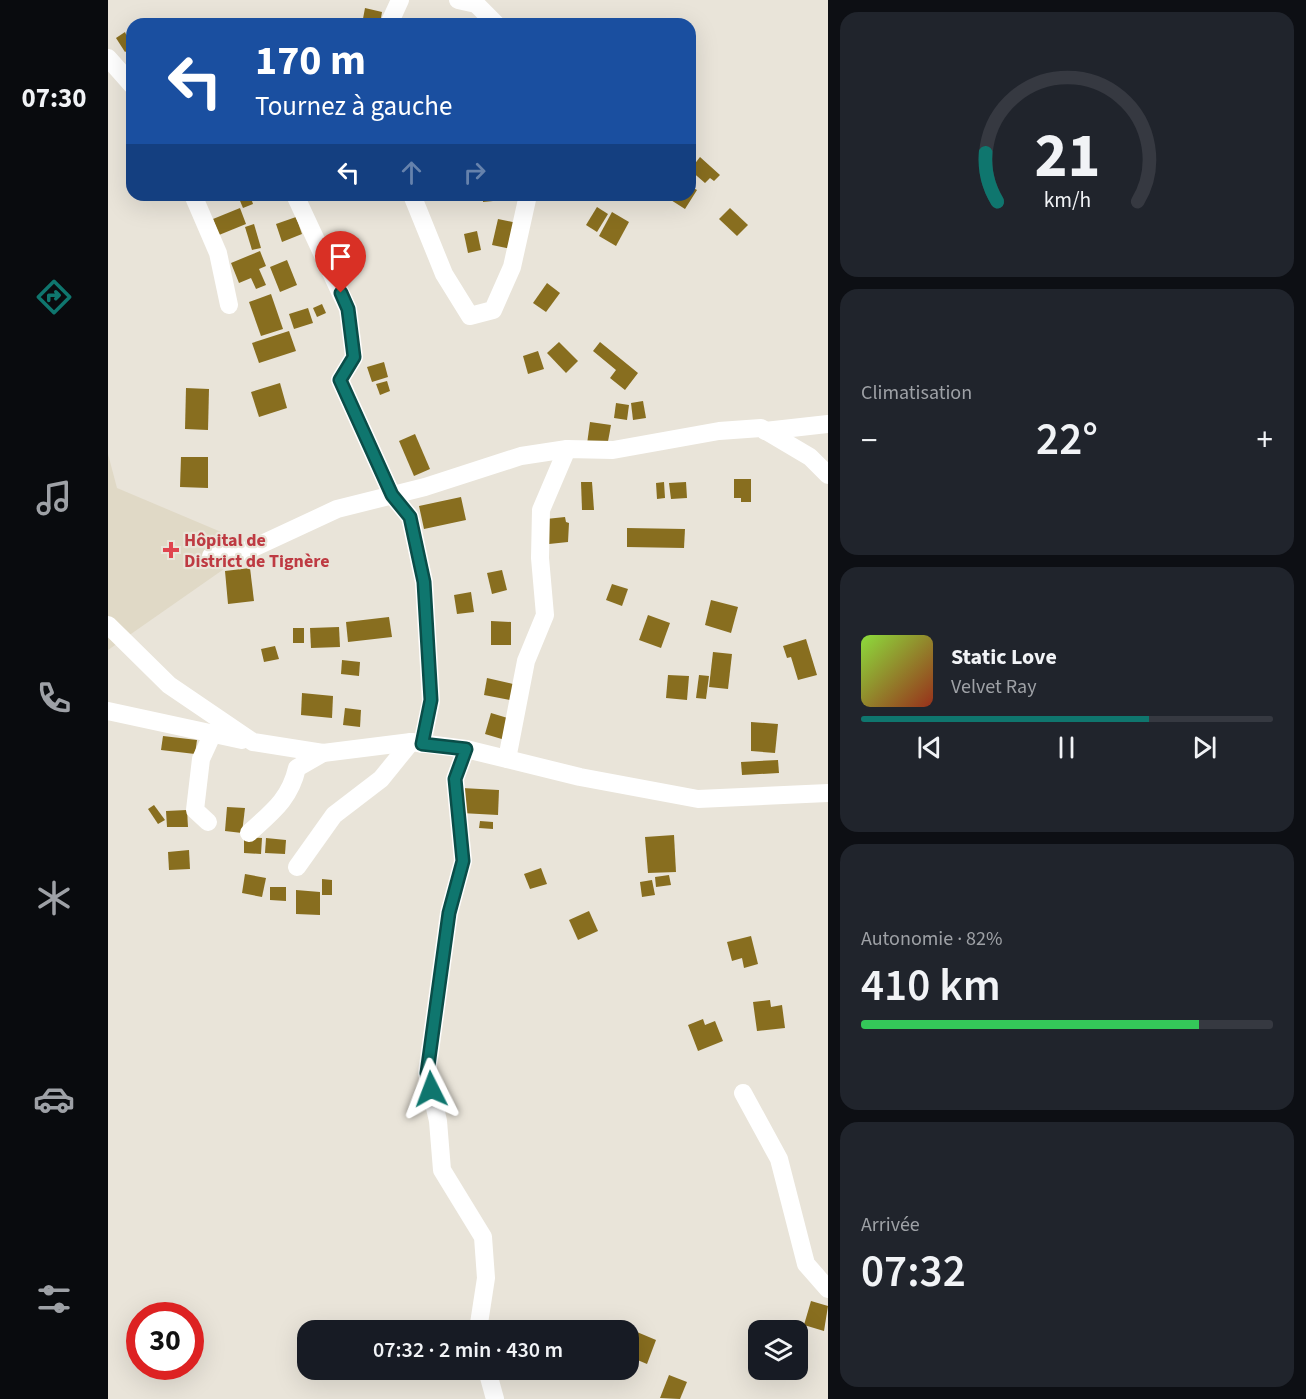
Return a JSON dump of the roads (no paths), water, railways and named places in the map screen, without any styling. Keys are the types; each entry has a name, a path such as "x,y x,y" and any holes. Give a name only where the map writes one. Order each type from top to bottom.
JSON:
{"street":[{"path":"392,18 400,0"},
{"path":"458,0 476,4 490,18"},
{"path":"108,58 126,78"},
{"path":"196,201 218,253 229,305"},
{"path":"297,867 334,815 381,779 416,743 431,700 424,582 410,517 392,495 340,380 354,357 348,309 299,201"},
{"path":"414,201 444,274 470,316 493,310 512,267 527,201"},
{"path":"765,431 828,424"},
{"path":"211,556 249,550 337,509 521,456 567,448 613,450 718,431 760,428 810,457 828,475"},
{"path":"507,759 526,661 545,615 540,558 541,510 567,448"},
{"path":"108,625 169,685 253,742"},
{"path":"108,711 253,742 323,753 416,743 466,749 580,777 698,799 828,794"},
{"path":"208,822 195,810 201,759 213,733"},
{"path":"466,749 455,779 463,861 449,913 427,1073 438,1121 442,1170 483,1237 486,1278 480,1320"},
{"path":"249,833 279,805 292,788 297,768 323,753"},
{"path":"743,1093 779,1159 806,1264 828,1289"},
{"path":"490,1380 495,1399"}],"place":[{"name":"Hôpital de District de Tignère","path":"171,550"}]}
